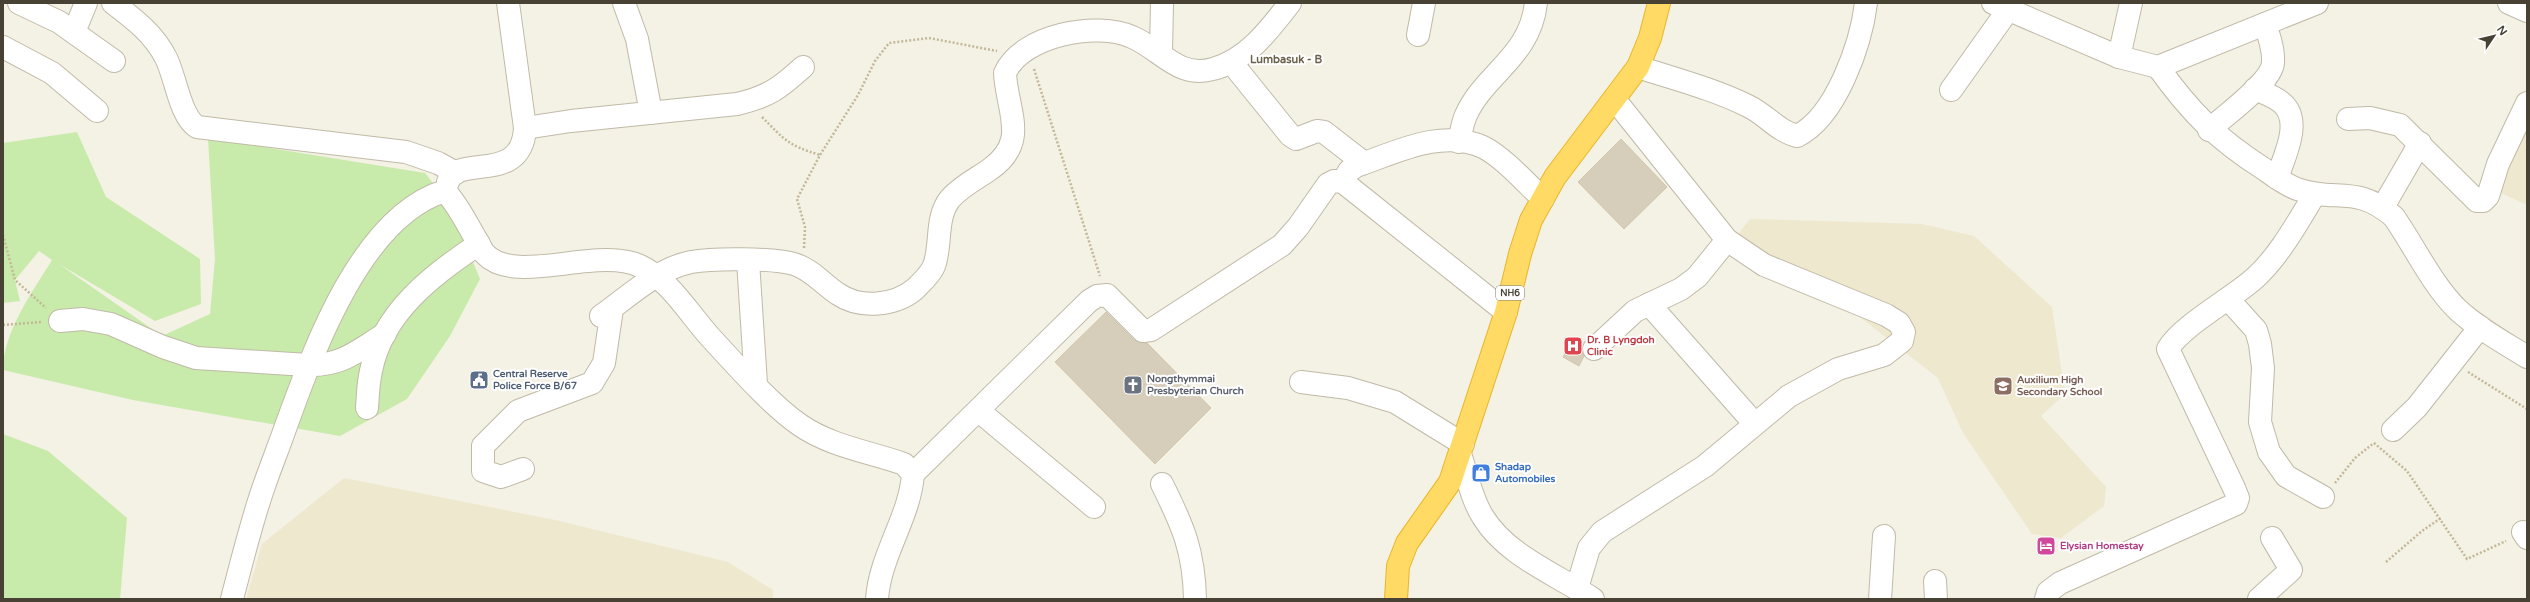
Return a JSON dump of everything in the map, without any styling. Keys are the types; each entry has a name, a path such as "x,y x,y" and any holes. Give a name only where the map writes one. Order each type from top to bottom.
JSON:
{"highway":[{"name":"NH6","path":"1396,599 1398,566 1407,543 1450,482 1506,312 1520,254 1531,220 1560,171 1615,100 1638,67 1650,38 1659,3"}],"street":[{"path":"19,3 74,32 114,61"},
{"path":"74,32 86,3"},
{"path":"113,3 138,22 162,52 179,92 184,114 190,122 197,127 406,152 438,163 456,173"},
{"path":"445,191 449,178 456,173 509,161 519,152 524,141 525,128 508,3"},
{"path":"624,3 639,46 651,113"},
{"path":"1161,53 1162,3"},
{"path":"523,469 501,477 483,471 483,446 518,411 592,383 604,363 607,313 658,276 677,266 692,262 783,262 804,268 839,295 857,302 878,304 896,300 913,290 934,267 942,217 950,199 991,169 1011,148 1014,134 1013,120 1005,73 1013,59 1041,40 1092,30 1111,31 1132,37 1161,53 1178,68 1196,71 1212,70 1231,62 1261,38 1290,3"},
{"path":"1418,35 1424,3"},
{"path":"1459,142 1462,126 1472,105 1513,58 1522,44 1536,3"},
{"path":"1638,67 1732,98 1750,106 1784,133 1797,136 1809,130 1820,119 1847,72 1856,50 1866,3"},
{"path":"2119,57 2131,3"},
{"path":"1951,90 2001,7 2119,57 2142,65 2158,67 2316,3"},
{"path":"2509,3 2527,10"},
{"path":"2209,130 2264,80 2273,65 2273,51 2265,24"},
{"path":"3,47 52,73 96,112"},
{"path":"1231,62 1290,135 1296,139 1317,131 1324,132 1364,163"},
{"path":"525,128 737,104 760,99 778,90 803,67"},
{"path":"2158,67 2183,103 2209,130 2239,154 2277,178 2296,189 2315,194 2351,195 2367,198 2383,207 2398,223 2446,297 2458,310 2480,327 2527,357"},
{"path":"2255,89 2282,103 2288,109 2291,119 2291,135 2277,178"},
{"path":"1301,382 1348,388 1395,402 1461,449 1475,501 1483,517 1495,532 1512,549 1585,594 1589,548 1595,539 1690,477 1754,423 1789,396 1838,368 1884,355 1902,342 1904,332 1899,323 1886,315 1764,265 1727,240 1615,100"},
{"path":"2348,119 2387,121 2400,125 2420,143 2477,201 2483,201 2488,196 2498,164 2527,103"},
{"path":"1343,182 1349,171 1364,163 1422,143 1459,142 1483,147 1543,199"},
{"path":"2383,207 2420,143"},
{"path":"877,599 878,585 886,559 912,489 913,474 979,411 1089,301 1097,296 1107,295 1143,331 1151,330 1282,245 1298,227 1328,184 1343,182 1506,312"},
{"path":"445,191 455,202 485,254 500,265 515,268 602,259 634,264 658,276 712,338 779,408 800,426 824,438 904,464 913,474"},
{"path":"232,599 260,499 308,365 324,327 342,293 369,253 410,208 428,196 445,191"},
{"path":"2046,599 2048,592 2060,583 2236,504 2238,498 2234,488 2168,349 2180,335 2254,279 2272,261 2315,194"},
{"path":"1594,349 1622,320 1649,304 1681,289 1697,277 1727,240"},
{"path":"368,408 371,371 376,354 385,334 403,308 428,280 479,244"},
{"path":"748,261 756,384"},
{"path":"2228,299 2248,319 2256,330 2260,344 2263,368 2260,422 2269,452 2286,476 2324,497"},
{"path":"1649,304 1754,423"},
{"path":"60,321 84,319 111,324 163,347 196,358 308,365 324,365 342,361 385,334"},
{"path":"2393,430 2417,407 2480,327"},
{"path":"979,411 1094,507"},
{"path":"1162,484 1181,522 1192,554 1194,599"},
{"path":"1880,599 1884,536"},
{"path":"2259,599 2291,570 2272,538"}],"path":[{"path":"804,268 805,227 797,199 820,155 858,96 875,61 889,43 929,38 1001,52"},
{"path":"1028,48 1107,295"},
{"path":"737,104 750,105 770,127 794,147 820,155"},
{"path":"3,235 15,280 60,321"},
{"path":"3,325 60,321"},
{"path":"2452,362 2527,409"},
{"path":"2324,497 2355,458 2393,430"},
{"path":"2374,443 2408,471 2441,518 2467,559 2525,535"},
{"path":"2386,562 2422,530 2441,518"}],"shaded area":[{"path":"2527,113 2527,205 2492,189"},
{"name":"Auxilium High Secondary School","path":"1750,219 1922,224 1974,236 2052,307 2065,394 2041,416 2106,487 2104,506 2061,538 2032,534 1963,433 1938,378 1856,314 1726,250"},
{"path":"344,478 555,520 728,562 773,590 773,599 246,599 262,544"}],"green space":[{"path":"77,132 106,197 200,259 201,304 155,321 59,264 162,336 210,314 215,259 208,138 425,173 449,204 480,279 450,336 407,399 340,436 133,400 3,370 4,356 13,327 28,298 52,260 39,251 15,280 20,301 3,303 3,143"},
{"path":"3,434 48,451 127,518 120,599 3,599"}],"building":[{"path":"1621,139 1667,187 1624,229 1578,182"},
{"name":"Nongthymmai Presbyterian Church","path":"1106,312 1134,340 1147,343 1211,408 1155,464 1055,362"},
{"path":"1571,342 1582,347 1584,356 1579,366 1563,357"}],"place":[{"name":"Dr. B Lyngdoh Clinic","path":"1573,346"},
{"name":"Central Reserve Police Force B/67","path":"479,380"},
{"name":"Nongthymmai Presbyterian Church","path":"1133,385"},
{"name":"Auxilium High Secondary School","path":"2003,386"},
{"name":"Shadap Automobiles","path":"1481,473"},
{"name":"Elysian Homestay","path":"2046,546"}],"district":[{"name":"Lumbasuk - B","path":"1286,59"}]}
